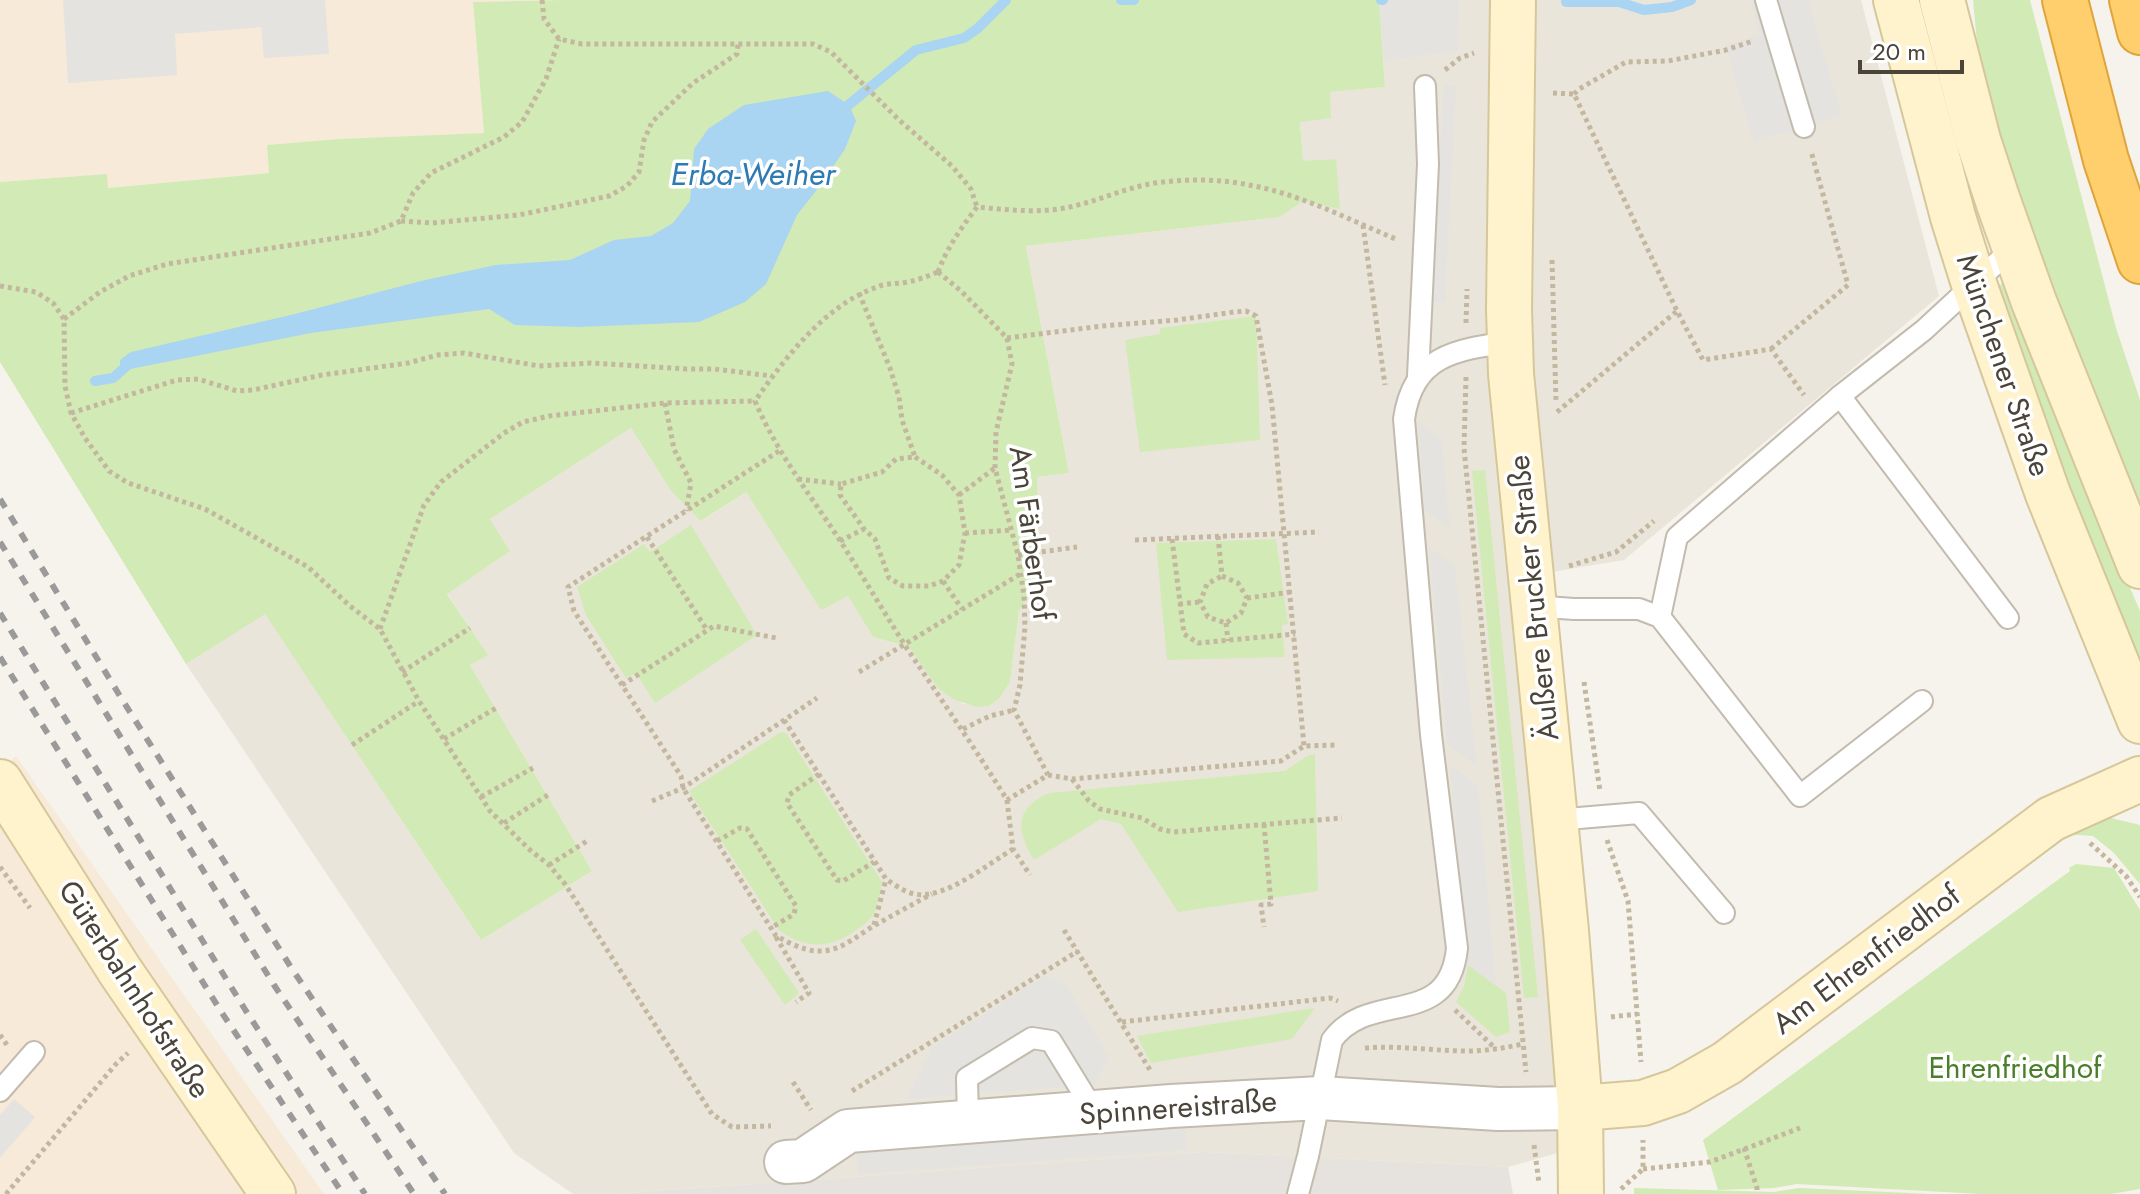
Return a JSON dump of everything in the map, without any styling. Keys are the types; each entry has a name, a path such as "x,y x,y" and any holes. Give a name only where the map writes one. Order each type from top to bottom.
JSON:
{"highway":[{"path":"2065,0 2106,160 2140,261"},
{"path":"2132,0 2140,32"}],"street":[{"name":"Äußere Brucker Straße","path":"1513,0 1488,345 1532,606 1555,820 1580,1108 1581,1194"},
{"name":"Münchener Straße","path":"1896,0 1953,217 1974,284 2048,494 2140,721"},
{"name":"Münchener Straße","path":"1942,0 1978,140 2014,247 2140,566"},
{"name":"Am Ehrenfriedhof","path":"1580,1108 1643,1103 1678,1091 1727,1063 2051,819 2140,779"},
{"name":"Güterbahnhofstraße","path":"0,782 120,971 273,1194"},
{"name":"Spinnereistraße","path":"782,1144 803,1161 848,1131 1094,1111 1320,1098 1529,1109 1580,1108"}],"lane":[{"path":"1766,0 1804,127"},
{"path":"1418,376 1428,164 1425,86"},
{"path":"1660,617 1677,537 1840,396 1924,330 2014,247"},
{"path":"1298,1194 1332,1040 1340,1029 1357,1017 1419,1003 1437,992 1450,978 1455,965 1457,948 1431,735 1404,419 1412,385 1418,376 1435,363 1488,345"},
{"path":"1840,396 2008,618"},
{"path":"1532,606 1639,609 1660,617 1800,796 1922,701"},
{"path":"1555,820 1639,813 1724,913"},
{"path":"968,1121 967,1078 1032,1038 1051,1041 1094,1111"},
{"path":"0,1091 34,1052"}],"path":[{"path":"542,0 544,19 559,39 582,44 813,44 831,52 952,166 971,189 977,207"},
{"path":"401,221 413,193 431,173 504,137 522,122 546,79 559,39"},
{"path":"1425,86 1460,58 1476,53 1475,39"},
{"path":"1553,93 1574,94 1626,62 1668,61 1755,41 1778,40"},
{"path":"64,319 100,292 129,276 167,264 370,233 401,221 432,223 519,215 609,196 627,186 639,172 644,140 652,122 693,83 737,54 738,44"},
{"path":"1574,94 1703,360 1771,349 1848,285 1804,127"},
{"path":"977,207 1022,212 1073,207 1117,192 1161,182 1215,181 1250,185 1290,197 1425,251"},
{"path":"938,272 944,255 977,207"},
{"path":"1363,225 1387,401 1404,419"},
{"path":"755,401 772,376 826,316 859,293 938,272"},
{"path":"938,272 1007,338 1234,312 1246,311 1256,316 1272,405 1304,746"},
{"path":"0,286 36,292 53,303 64,319 65,386 71,413 109,471 128,483 205,509 308,567 380,629 419,701 490,811 549,865 565,884 712,1114 732,1127 782,1144"},
{"path":"1467,286 1488,345 1464,448 1540,1194"},
{"path":"841,484 840,495 875,539 889,578 903,586 929,586 943,581 959,565 965,533 959,495 942,475 915,457 902,420 890,368 859,293"},
{"path":"1557,412 1677,311"},
{"name":"Am Färberhof","path":"1007,338 1012,364 996,432 995,468 1022,573 1025,627 1020,685 1014,710"},
{"path":"1771,349 1805,396"},
{"path":"71,413 177,380 198,379 237,391 253,390 322,375 464,353 539,366 591,363 714,369 772,376"},
{"path":"380,629 424,505 441,482 504,433 523,422 549,416 665,403 755,401"},
{"path":"755,401 779,451 1007,800 1013,849 1030,875"},
{"path":"665,403 674,449 691,483 686,512"},
{"path":"779,451 568,587 574,611 681,776 683,788 809,993 796,1002"},
{"path":"797,479 841,484 882,472 896,459 915,457"},
{"path":"959,495 995,468"},
{"path":"840,541 864,529"},
{"path":"965,533 1011,530"},
{"path":"1135,540 1319,532"},
{"path":"1218,536 1222,576"},
{"path":"647,537 707,630"},
{"path":"1172,539 1184,634 1198,643 1295,634"},
{"path":"1018,555 1077,547"},
{"path":"859,672 1022,573"},
{"path":"1222,576 1238,583 1247,598"},
{"path":"1222,576 1207,584 1200,602 1208,617 1226,623"},
{"path":"943,581 962,609"},
{"path":"1247,598 1291,592"},
{"path":"1226,623 1241,613 1247,598"},
{"path":"1179,604 1200,602"},
{"path":"1226,623 1228,641"},
{"path":"622,685 714,626 776,638"},
{"path":"402,672 470,628"},
{"path":"652,801 683,788 817,698"},
{"path":"352,745 419,701"},
{"path":"444,739 496,708"},
{"path":"963,730 990,716 1014,710 1048,775"},
{"path":"784,720 886,879 916,894 932,894"},
{"path":"1007,800 1048,775 1072,779 1281,761 1304,746 1336,745"},
{"path":"481,797 533,768"},
{"path":"819,774 789,795 787,803 837,880 843,881 874,862"},
{"path":"1072,779 1089,801 1100,809 1142,818 1160,829 1173,832 1342,818"},
{"path":"504,823 548,795"},
{"path":"1264,824 1271,904 1261,905 1264,927"},
{"path":"717,841 740,828 747,829 796,906 794,914 771,928"},
{"path":"2035,832 2091,843 2126,876 2140,897"},
{"path":"549,865 587,841"},
{"path":"776,936 801,949 819,952 842,946 1013,849"},
{"path":"874,926 886,879"},
{"path":"1064,930 1171,1106"},
{"path":"840,1098 1078,951"},
{"path":"1437,992 1496,1049"},
{"path":"1122,1022 1330,998 1369,1013"},
{"path":"6,1194 116,1064 160,1029"},
{"path":"1328,1051 1385,1046 1465,1051 1523,1044"},
{"path":"793,1082 814,1114 803,1120"},
{"path":"1643,1169 1710,1162 1800,1128"},
{"path":"1744,1148 1757,1194"}],"shaded area":[{"path":"0,0 561,0 473,2 484,133 268,145 269,173 107,188 107,174 0,182"},
{"path":"63,0 325,0 329,54 264,58 261,27 175,34 177,75 68,83"},
{"path":"1379,0 1861,0 1939,296 1624,560 1521,577 1582,1146 1508,1167 1205,1152 612,1194 573,1194 514,1153 186,664 265,613 481,940 592,871 470,665 487,654 447,593 510,551 490,519 631,428 671,491 702,521 746,492 821,609 848,595 873,637 909,647 940,690 964,704 989,706 999,699 1010,682 1019,611 1041,579 1037,477 1069,473 1026,246 1280,217 1303,201 1335,159 1303,162 1300,121 1329,92 1385,87"},
{"path":"1379,0 1459,0 1458,51 1384,61"},
{"path":"1751,0 1808,0 1842,115 1754,142 1725,45 1760,34"},
{"path":"1444,85 1456,87 1445,302 1431,302"},
{"path":"1418,422 1442,439 1450,529 1424,509"},
{"path":"1429,547 1455,565 1477,766 1447,744"},
{"path":"16,756 324,1194 0,1194 0,770"},
{"path":"1450,765 1478,786 1496,986 1468,965"},
{"path":"1045,976 1065,983 1109,1056 1095,1085 907,1099 932,1047"},
{"path":"14,1099 35,1117 0,1158 0,1115"},
{"path":"1185,1124 1187,1150 858,1174 856,1148"},
{"path":"1205,1152 1508,1167 1513,1194 613,1194"}],"green space":[{"path":"1379,0 1385,87 1330,92 1331,118 1300,122 1303,161 1336,159 1340,209 1303,201 1280,217 1026,246 1069,473 1037,477 1041,579 1019,611 1010,682 999,699 989,706 977,707 955,700 940,690 909,647 873,637 848,596 821,610 746,492 701,521 671,491 631,428 490,519 510,551 447,594 488,655 470,665 592,871 481,940 265,614 186,664 0,362 0,182 107,174 108,188 269,173 267,145 484,133 473,2"},
{"path":"1973,0 2030,0 2116,328 2140,400 2140,520 2015,195 1978,53"},
{"path":"2005,283 2140,611 2140,671 2091,554 1998,288"},
{"path":"1256,316 1260,440 1140,452 1125,340 1160,334 1160,328"},
{"path":"1485,470 1538,997 1524,998 1472,471"},
{"path":"691,525 757,635 655,703 636,673 626,678 586,615 577,587 644,544 650,552"},
{"path":"1276,539 1288,624 1282,625 1285,657 1167,660 1156,543"},
{"path":"781,732 786,733 882,882 877,906 870,918 846,937 827,944 798,941 779,930 689,791"},
{"path":"1315,754 1318,891 1178,912 1121,824 1101,819 1034,860 1024,839 1024,813 1049,793 1285,771"},
{"path":"2111,818 2140,825 2140,884 2113,852 2093,836 2061,834 2095,819"},
{"name":"Ehrenfriedhof","path":"2076,864 2114,868 2140,910 2140,1189 2111,1194 1981,1194 1797,1184 1718,1190 1703,1140"},
{"path":"756,929 799,993 785,1005 740,940"},
{"path":"1468,965 1506,993 1510,1032 1496,1037 1456,1002 1464,986"},
{"path":"1315,1008 1292,1039 1151,1063 1137,1036"},
{"path":"1634,1188 1774,1192 1799,1188 1932,1194 1634,1194"}],"water":[{"name":"Erba-Weiher","path":"828,91 849,105 856,121 845,149 797,215 766,284 745,302 699,322 578,327 515,325 489,309 311,333 120,371 120,360 131,352 421,281 496,265 570,260 614,240 651,236 673,223 690,201 694,149 708,129 744,105"}],"waterway":[{"path":"841,111 916,50 964,38 1006,0"},
{"path":"1121,0 1134,0"},
{"path":"1566,2 1619,2 1644,10 1672,7 1691,0"},
{"path":"95,381 113,378 131,362"}],"railway":[{"path":"0,499 292,969 445,1194"},
{"path":"0,542 274,985 414,1194"},
{"path":"0,613 246,1011 365,1194"},
{"path":"0,657 222,1013 343,1194"}]}
